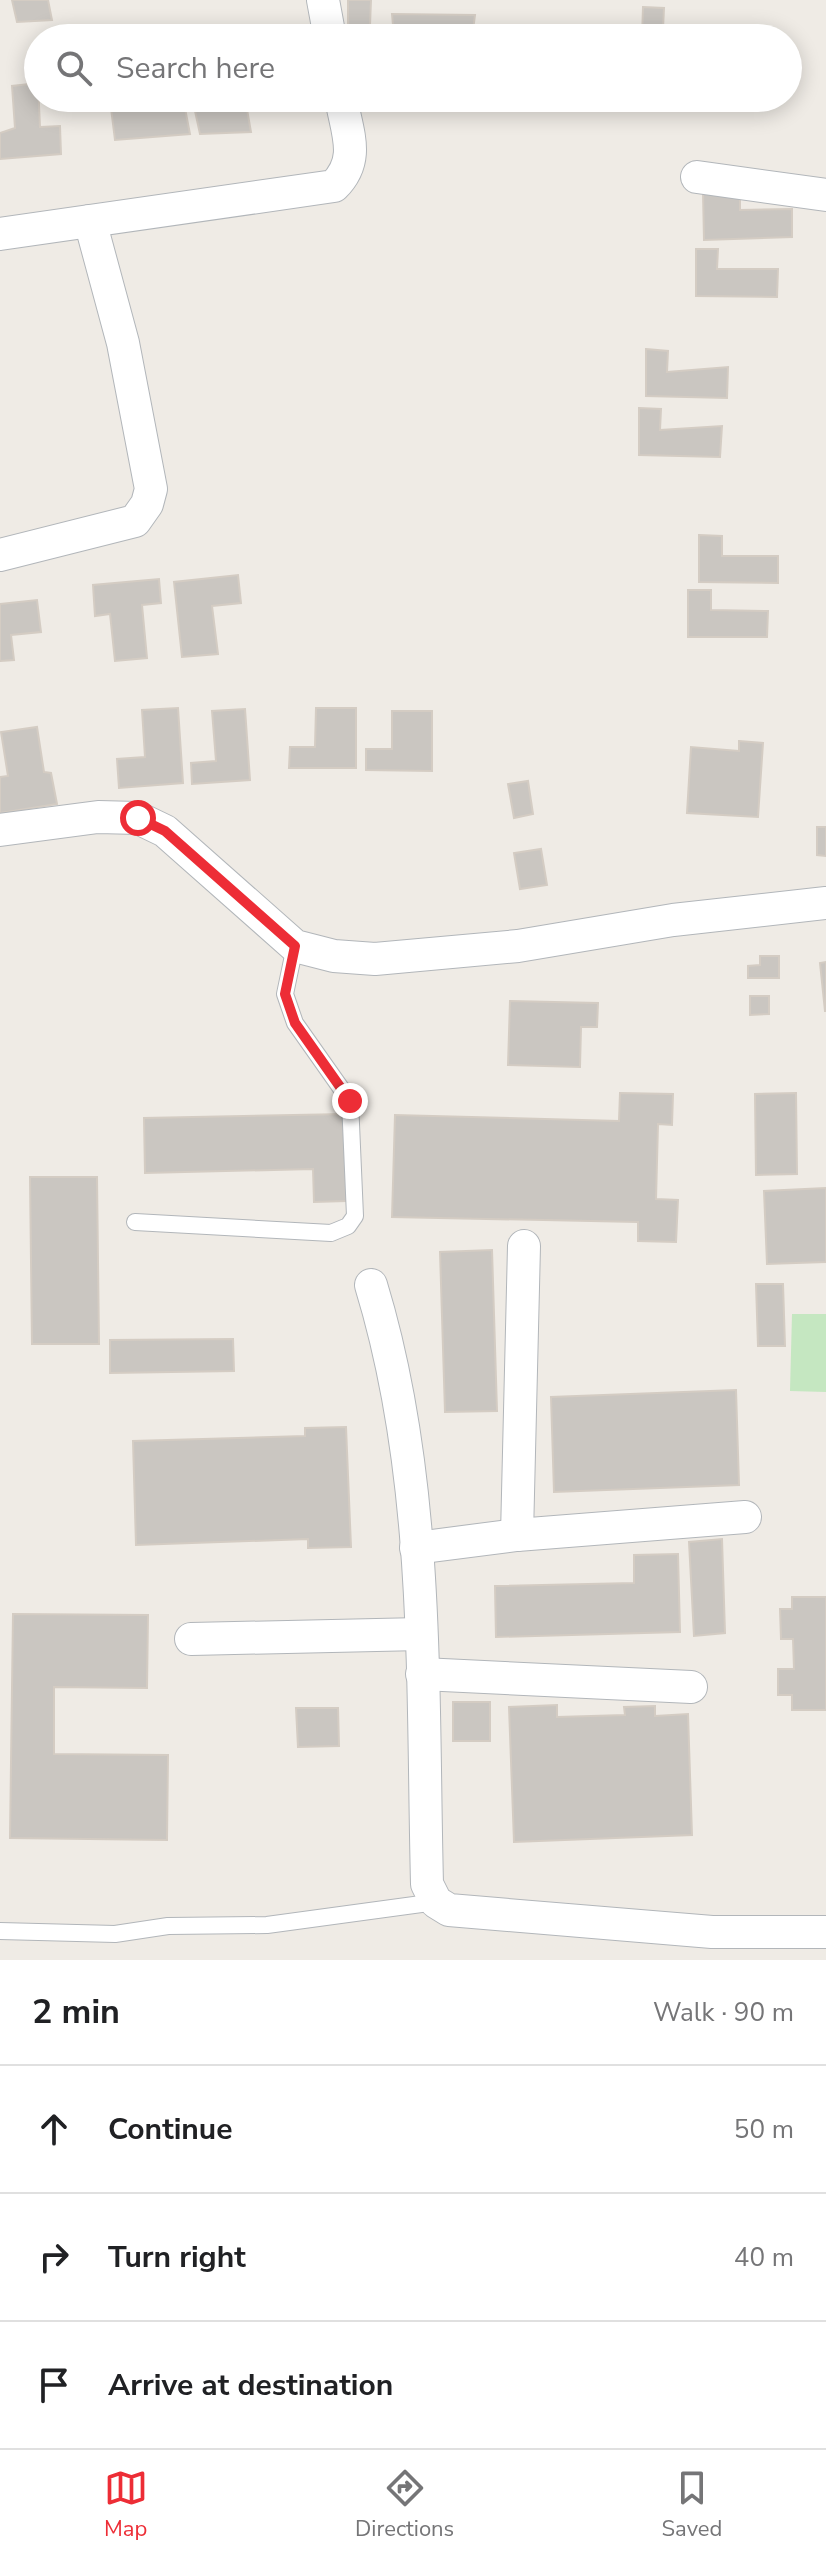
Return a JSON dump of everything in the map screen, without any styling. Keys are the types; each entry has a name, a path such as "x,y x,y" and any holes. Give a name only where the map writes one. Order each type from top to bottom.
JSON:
{"street":[{"path":"323,0 327,24"},
{"path":"0,234 334,186 347,173 352,157 344,112"},
{"path":"697,177 826,195"},
{"path":"0,555 135,521 147,504 151,489 123,343 90,221"},
{"path":"0,830 98,817 138,818 165,831 295,946 334,956 375,959 518,946 673,920 826,903"},
{"path":"517,1535 524,1246"},
{"path":"371,1285 390,1347 411,1479 421,1634 427,1884 436,1902 449,1910 712,1932 826,1932"},
{"path":"416,1548 517,1535 745,1517"},
{"path":"191,1639 421,1634"},
{"path":"422,1674 691,1687"}],"lane":[{"path":"135,1222 331,1233 348,1226 355,1216 350,1101 295,1023 285,994 295,946"},
{"path":"0,1931 115,1934 168,1926 267,1925 436,1902"}],"green space":[{"path":"792,1314 826,1314 826,1392 790,1391"}],"building":[{"path":"12,0 48,0 52,20 17,22"},
{"path":"348,0 371,0 370,24 348,24"},
{"path":"643,7 664,8 663,24 642,24"},
{"path":"392,14 475,15 474,24 393,24"},
{"path":"24,85 24,112 39,112 40,127 60,126 61,154 0,159 0,133 15,128 12,86"},
{"path":"112,112 186,112 190,134 115,140"},
{"path":"195,112 247,112 251,132 200,134"},
{"path":"703,192 740,192 740,210 792,209 792,237 704,240"},
{"path":"696,249 718,249 717,269 778,269 777,297 696,296"},
{"path":"646,349 668,351 667,372 728,367 727,398 646,396"},
{"path":"639,408 661,409 660,430 722,426 720,457 639,455"},
{"path":"699,535 722,536 722,556 778,556 778,583 699,582"},
{"path":"238,575 241,603 212,606 218,654 182,657 174,582"},
{"path":"159,579 161,603 142,605 147,658 115,661 110,614 95,616 93,585"},
{"path":"688,590 711,590 711,610 768,611 767,637 688,637"},
{"path":"37,600 41,632 11,635 14,660 0,661 0,604"},
{"path":"178,708 183,783 119,788 117,759 145,757 142,710"},
{"path":"316,708 356,708 356,768 289,768 290,747 315,747"},
{"path":"245,709 250,780 192,784 191,763 216,761 212,711"},
{"path":"392,711 432,711 432,771 366,770 366,749 392,749"},
{"path":"37,727 44,772 51,773 57,804 0,813 0,777 8,776 1,732"},
{"path":"739,741 763,743 758,817 687,813 691,747 739,751"},
{"path":"528,781 533,814 514,818 508,784"},
{"path":"817,827 826,827 826,856 817,855"},
{"path":"541,849 547,885 520,889 514,853"},
{"path":"760,956 779,956 779,978 748,978 748,966 760,965"},
{"path":"826,962 826,1011 825,1011 820,963"},
{"path":"750,996 769,996 769,1014 750,1015"},
{"path":"510,1001 598,1003 597,1027 581,1027 580,1067 508,1065"},
{"path":"620,1093 673,1094 672,1125 658,1124 656,1199 678,1200 676,1242 638,1241 638,1222 392,1217 395,1115 619,1121"},
{"path":"796,1093 797,1174 756,1175 755,1094"},
{"path":"345,1114 346,1201 314,1202 313,1169 145,1173 144,1118"},
{"path":"30,1177 97,1177 99,1344 32,1344"},
{"path":"826,1188 826,1262 767,1264 764,1191"},
{"path":"492,1250 497,1411 445,1412 440,1252"},
{"path":"756,1284 783,1284 785,1346 758,1346"},
{"path":"233,1339 234,1371 110,1373 110,1340"},
{"path":"736,1390 739,1485 554,1492 551,1397"},
{"path":"346,1427 351,1547 308,1548 308,1539 136,1545 133,1441 305,1436 305,1428"},
{"path":"722,1539 725,1633 694,1636 689,1542"},
{"path":"678,1554 680,1632 496,1637 495,1586 634,1583 634,1555"},
{"path":"792,1597 826,1597 826,1710 792,1710 792,1695 778,1695 778,1669 794,1669 793,1639 781,1639 780,1609 792,1609"},
{"path":"13,1614 148,1615 147,1688 54,1687 54,1754 168,1755 167,1840 10,1838"},
{"path":"453,1702 490,1702 490,1741 453,1741"},
{"path":"557,1705 557,1717 625,1715 624,1707 655,1706 655,1716 688,1714 692,1835 514,1842 509,1707"},
{"path":"296,1708 338,1708 339,1746 298,1747"}],"route":[{"path":"138,818 165,831 295,946 285,994 295,1023 350,1101"}]}
